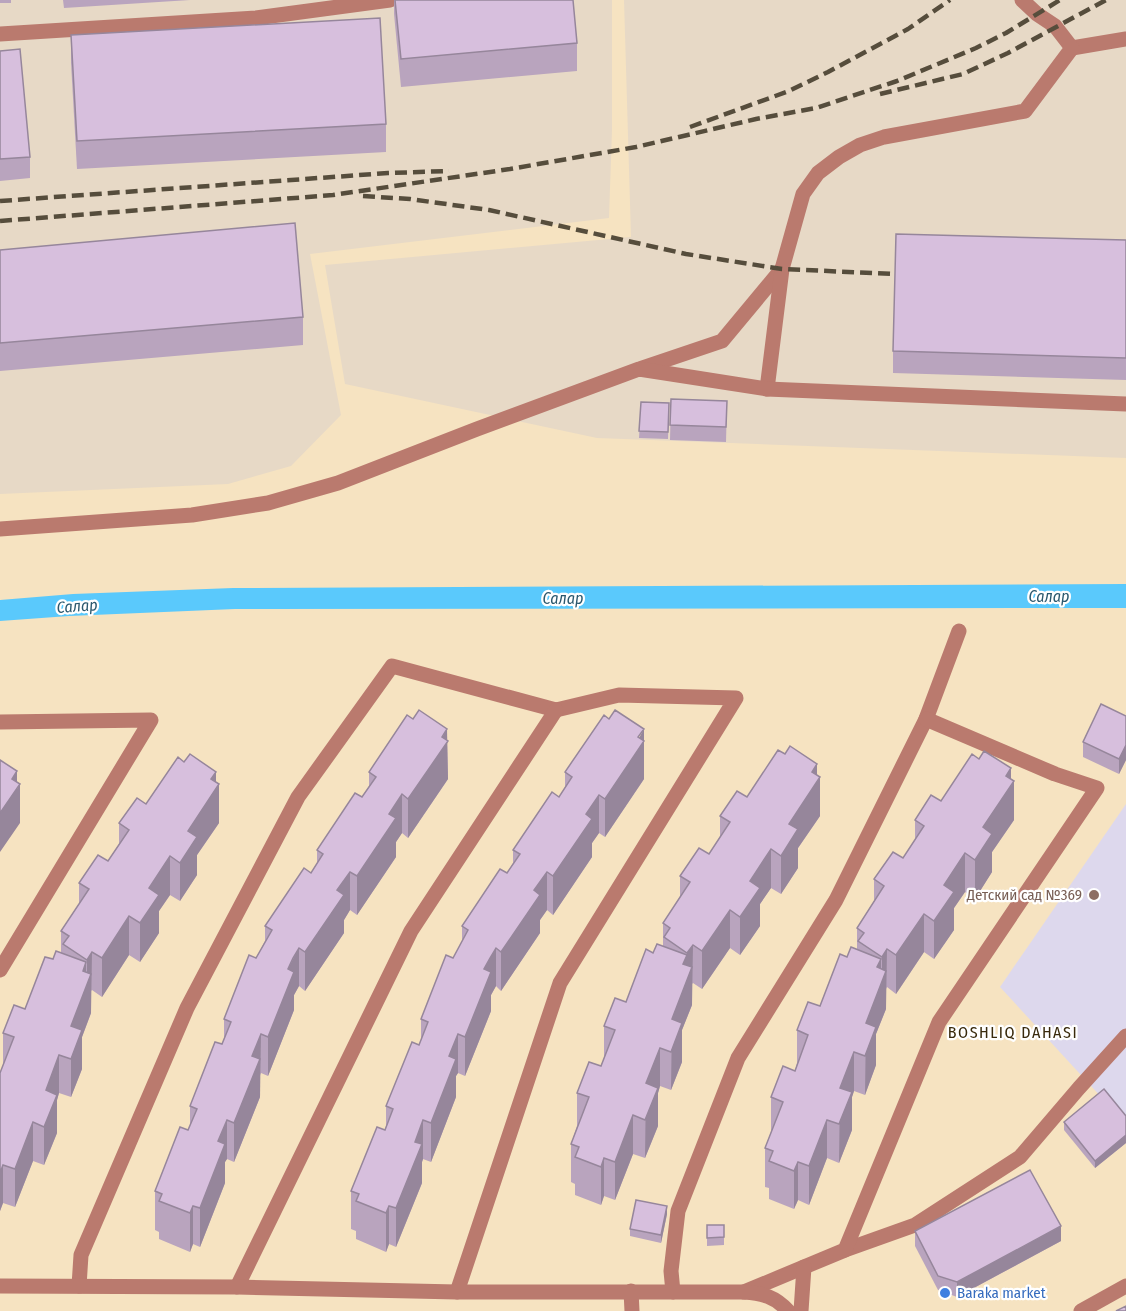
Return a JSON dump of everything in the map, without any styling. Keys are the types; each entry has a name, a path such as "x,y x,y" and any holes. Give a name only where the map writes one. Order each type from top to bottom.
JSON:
{"street":[{"path":"0,34 256,18 390,0"},
{"path":"1022,0 1055,27 1072,48"},
{"path":"767,389 782,269 803,194 819,173 839,157 860,145 884,137 1025,111 1072,48 1126,39"},
{"path":"0,530 192,515 268,503 338,483 639,369 722,341 782,269"},
{"path":"639,369 767,389 1126,404"},
{"path":"672,1292 671,1271 678,1211 738,1058 836,900 926,719 959,631"},
{"path":"79,1286 81,1255 187,1008 298,797 392,666 556,710 619,695 736,698 560,983 457,1292"},
{"path":"237,1287 411,931 556,710"},
{"path":"845,1250 939,1022 1097,788 1055,774 926,719"},
{"path":"0,722 151,720 0,970"},
{"path":"744,1292 845,1250 915,1225 1020,1157 1126,1036"},
{"path":"801,1311 804,1267"},
{"path":"0,1286 237,1287 457,1292 744,1292 771,1297 788,1311"},
{"path":"1081,1311 1126,1286"},
{"path":"631,1291 632,1311"}],"shaded area":[{"path":"0,0 612,0 609,218 310,254 341,415 291,466 228,484 0,494"},
{"path":"624,0 1126,0 1126,458 597,438 345,384 325,265 631,237"},
{"name":"Детский сад №369","path":"1126,804 1126,1124 1000,987"}],"water":[{"name":"Салар","path":"1126,584 1126,608 235,609 0,621 0,600 73,594 233,588"}],"building":[{"path":"395,0 573,0 577,43 401,59"},
{"path":"380,18 386,124 77,141 71,35"},
{"path":"20,49 30,157 0,159 0,51"},
{"path":"295,223 303,317 0,343 0,250"},
{"path":"896,234 1126,240 1126,358 893,351"},
{"path":"671,399 727,401 726,427 670,425"},
{"path":"641,402 669,403 668,432 639,431"},
{"path":"1101,704 1126,716 1126,745 1119,759 1083,742"},
{"path":"419,710 447,729 442,737 448,741 408,799 402,794 389,814 396,818 357,876 350,872 337,890 344,895 305,952 299,948 293,958 288,969 294,972 268,1037 261,1034 252,1056 260,1059 234,1123 227,1120 218,1141 225,1144 200,1208 193,1206 190,1213 159,1201 162,1194 155,1191 180,1127 188,1130 197,1109 190,1106 215,1042 222,1044 231,1022 224,1019 249,955 256,958 272,930 265,926 304,868 311,873 323,854 317,850 355,793 362,797 376,777 369,772 407,715 413,719"},
{"path":"615,710 644,729 638,737 644,741 605,799 599,795 586,814 592,819 553,876 547,872 534,890 540,895 501,952 496,948 484,969 491,972 465,1037 458,1034 449,1056 456,1059 431,1123 423,1120 415,1142 422,1144 396,1208 389,1206 386,1213 356,1201 359,1194 351,1191 377,1127 385,1130 393,1109 386,1106 412,1042 419,1045 428,1022 421,1019 446,955 453,958 468,930 462,926 500,869 507,873 520,854 513,850 552,792 559,797 572,777 565,772 604,715 609,719"},
{"path":"790,746 817,764 812,772 820,777 789,824 798,829 781,856 771,849 750,881 760,888 740,917 730,910 702,951 693,945 687,953 664,937 670,928 663,923 690,882 680,876 699,848 709,854 730,822 720,816 737,791 747,797 778,750 785,754"},
{"path":"984,751 1011,768 1006,776 1014,781 983,827 992,834 975,860 965,853 944,885 954,892 934,921 924,914 896,955 887,949 882,957 858,941 864,933 857,928 884,886 874,879 893,852 903,858 924,826 915,820 931,795 941,801 972,754 979,759"},
{"path":"190,754 216,772 211,779 219,784 188,831 197,837 180,863 170,856 149,888 159,895 140,923 129,916 102,958 92,952 87,960 63,944 69,936 61,931 89,889 79,883 98,855 108,861 129,830 119,823 137,798 146,804 178,757 184,762"},
{"path":"0,760 17,771 12,779 20,784 0,813"},
{"path":"657,944 687,955 683,964 692,967 672,1019 682,1023 671,1052 660,1048 646,1083 658,1088 645,1120 633,1115 615,1162 604,1158 601,1167 575,1157 579,1147 571,1144 589,1097 577,1093 589,1062 601,1066 615,1030 604,1026 615,998 626,1002 646,949 653,953"},
{"path":"851,947 881,959 877,967 886,971 866,1023 876,1027 865,1056 854,1052 840,1088 852,1092 839,1124 827,1120 809,1166 798,1162 794,1171 769,1161 773,1151 765,1148 783,1102 771,1097 783,1066 795,1071 808,1035 797,1030 808,1002 820,1006 840,954 847,957"},
{"path":"56,951 86,962 83,971 91,974 71,1026 82,1030 71,1059 59,1055 46,1090 57,1095 44,1127 33,1122 15,1169 3,1165 0,1173 0,1073 14,1037 3,1033 14,1005 25,1009 45,957 53,959"},
{"path":"1104,1089 1126,1116 1126,1135 1095,1161 1064,1122"},
{"path":"1030,1170 1061,1226 957,1282 938,1276 915,1231"},
{"path":"636,1200 667,1206 661,1235 630,1229"},
{"path":"707,1225 724,1225 724,1237 707,1238"},
{"path":"1126,1306 1126,1311 1116,1311"}],"railway":[{"path":"690,127 789,91 828,72 908,29 950,0"},
{"path":"0,221 333,195 510,169 636,147 756,119 816,108 897,81 976,48 1006,33 1060,0"},
{"path":"880,94 963,74 1008,53 1106,0"},
{"path":"0,201 388,173 449,171"},
{"path":"363,196 410,199 489,210 686,254 782,269 895,274"}],"place":[{"name":"Детский сад №369","path":"1094,895"},
{"name":"Baraka market","path":"945,1293"}],"district":[{"name":"BOSHLIQ DAHASI","path":"1013,1032"}]}
